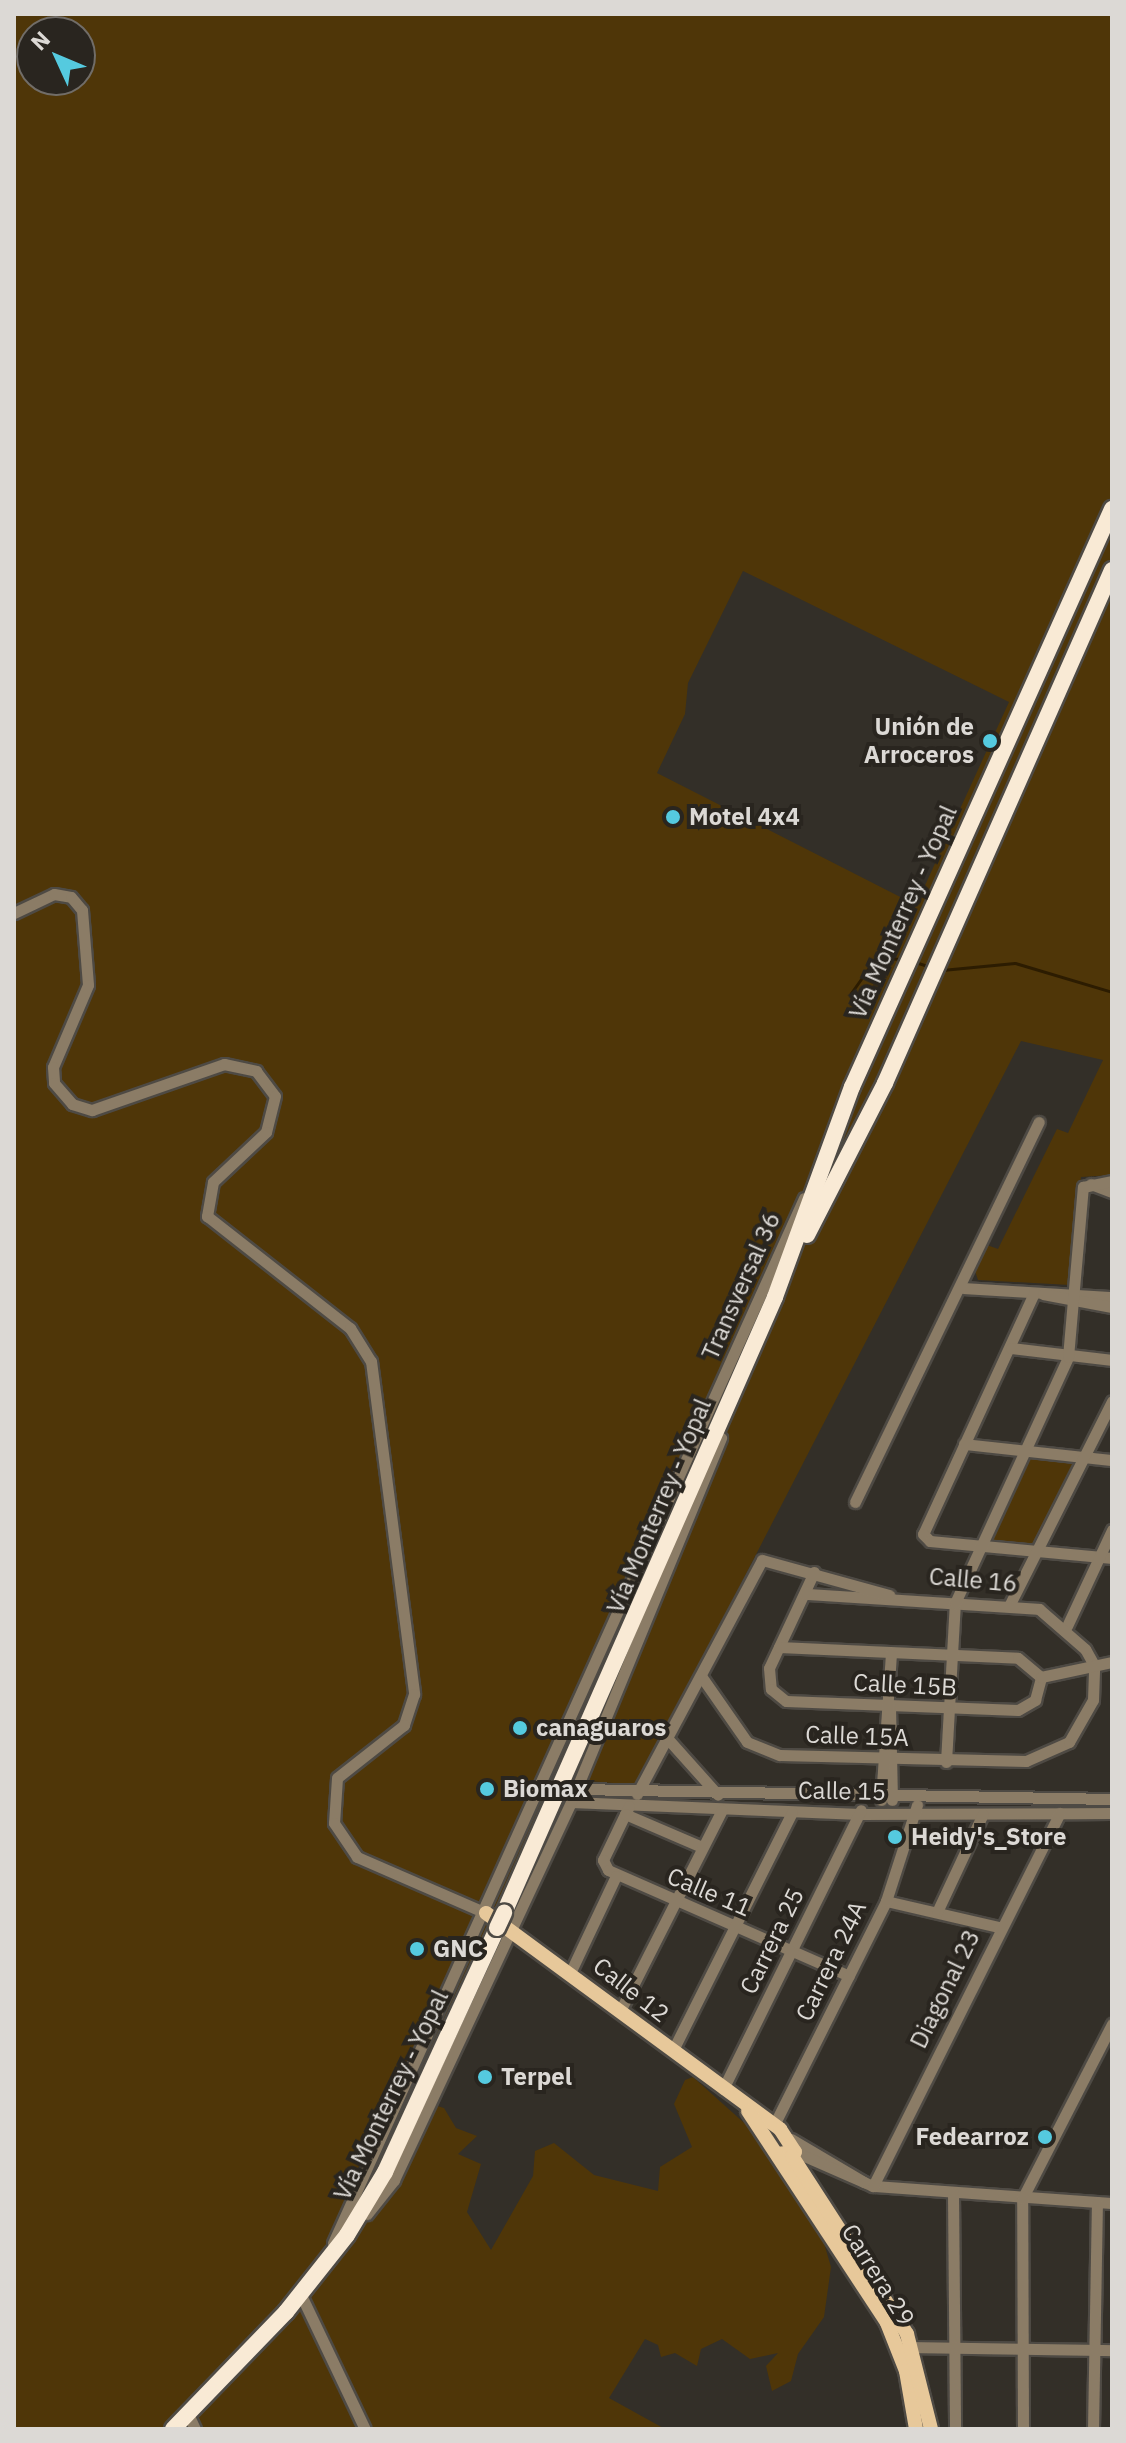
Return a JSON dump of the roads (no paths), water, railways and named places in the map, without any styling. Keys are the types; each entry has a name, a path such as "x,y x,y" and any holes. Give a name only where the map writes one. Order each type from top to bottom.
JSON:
{"highway":[{"name":"Vía Monterrey - Yopal","path":"775,1297 852,1087 1112,509"},
{"name":"Vía Monterrey - Yopal","path":"173,2429 191,2422 304,2291 334,2252 385,2172 505,1922 775,1297 921,998 1112,570"}],"main road":[{"name":"Calle 12","path":"486,1913 505,1922 571,1971 746,2107"},
{"name":"Carrera 29","path":"746,2107 774,2125 912,2347 931,2429"},
{"name":"Carrera 29","path":"746,2107 789,2150 887,2323 906,2371 916,2429"}],"street":[{"path":"14,913 54,894 71,897 82,910 88,985 53,1067 54,1083 72,1104 92,1110 224,1064 256,1071 275,1096 266,1132 213,1182 207,1216 350,1328 371,1361 414,1694 404,1725 337,1778 334,1823 357,1857 486,1913"},
{"name":"Transversal 36","path":"304,2291 486,1913 852,1087"},
{"path":"855,1502 964,1288 1039,1122"},
{"path":"946,1762 955,1603 1068,1357 1082,1191 1091,1184 1112,1181"},
{"path":"1091,1184 1112,1192"},
{"path":"964,1288 1074,1298 1112,1307"},
{"path":"1038,1294 922,1529 930,1541 1037,1554 1112,1558"},
{"path":"1074,1298 1112,1297"},
{"path":"1011,1348 1112,1360"},
{"name":"Transversal 36","path":"505,1922 577,1789 695,1514 742,1373"},
{"path":"1010,1604 1112,1401"},
{"path":"964,1444 1112,1460"},
{"path":"1067,1626 1112,1530"},
{"path":"637,1794 758,1565 768,1558 889,1595"},
{"path":"814,1572 779,1647 1018,1658 1041,1677 1112,1662"},
{"name":"Calle 16","path":"805,1594 889,1595 1039,1609 1067,1626 1094,1665"},
{"name":"Calle 15B","path":"779,1647 769,1668 771,1689 786,1701 949,1710 1027,1707 1041,1677"},
{"path":"887,1800 891,1653"},
{"name":"Calle 15A","path":"701,1676 757,1750 946,1762 1049,1755 1083,1723 1093,1700 1094,1665"},
{"path":"667,1738 718,1795"},
{"name":"Calle 15","path":"577,1789 637,1794 863,1800 1112,1799"},
{"path":"739,1811 742,1796"},
{"name":"Carrera 24A","path":"774,2125 886,1901 917,1813 917,1799"},
{"name":"Carrera 25","path":"723,2089 860,1814 863,1800"},
{"name":"Calle 15","path":"571,1802 627,1810 860,1814 1112,1813"},
{"path":"627,1810 702,1847"},
{"name":"Calle 11","path":"627,1810 603,1860 616,1876 849,1976"},
{"path":"620,2011 722,1810"},
{"path":"673,2050 792,1812"},
{"name":"Diagonal 23","path":"869,2184 1060,1813"},
{"path":"937,1912 983,1814"},
{"path":"571,1971 616,1876"},
{"path":"886,1901 999,1927"},
{"path":"1023,2429 1022,2199 1112,2024"},
{"path":"1101,2046 1112,2056"},
{"path":"789,2150 869,2184 1022,2199 1112,2203"},
{"path":"953,2193 955,2429"},
{"path":"1093,2429 1097,2202"},
{"path":"304,2291 365,2429"},
{"path":"912,2347 1112,2350"}],"waterway":[{"path":"851,993 876,958 904,959"},
{"path":"915,962 930,967"},
{"path":"942,970 1015,963 1112,992"}],"place":[{"name":"Unión de Arroceros","path":"990,741"},
{"name":"Motel 4x4","path":"673,817"},
{"name":"canaguaros","path":"520,1728"},
{"name":"Biomax","path":"487,1789"},
{"name":"Heidy's_Store","path":"895,1837"},
{"name":"GNC","path":"417,1949"},
{"name":"Terpel","path":"485,2077"},
{"name":"Fedearroz","path":"1045,2137"}]}
